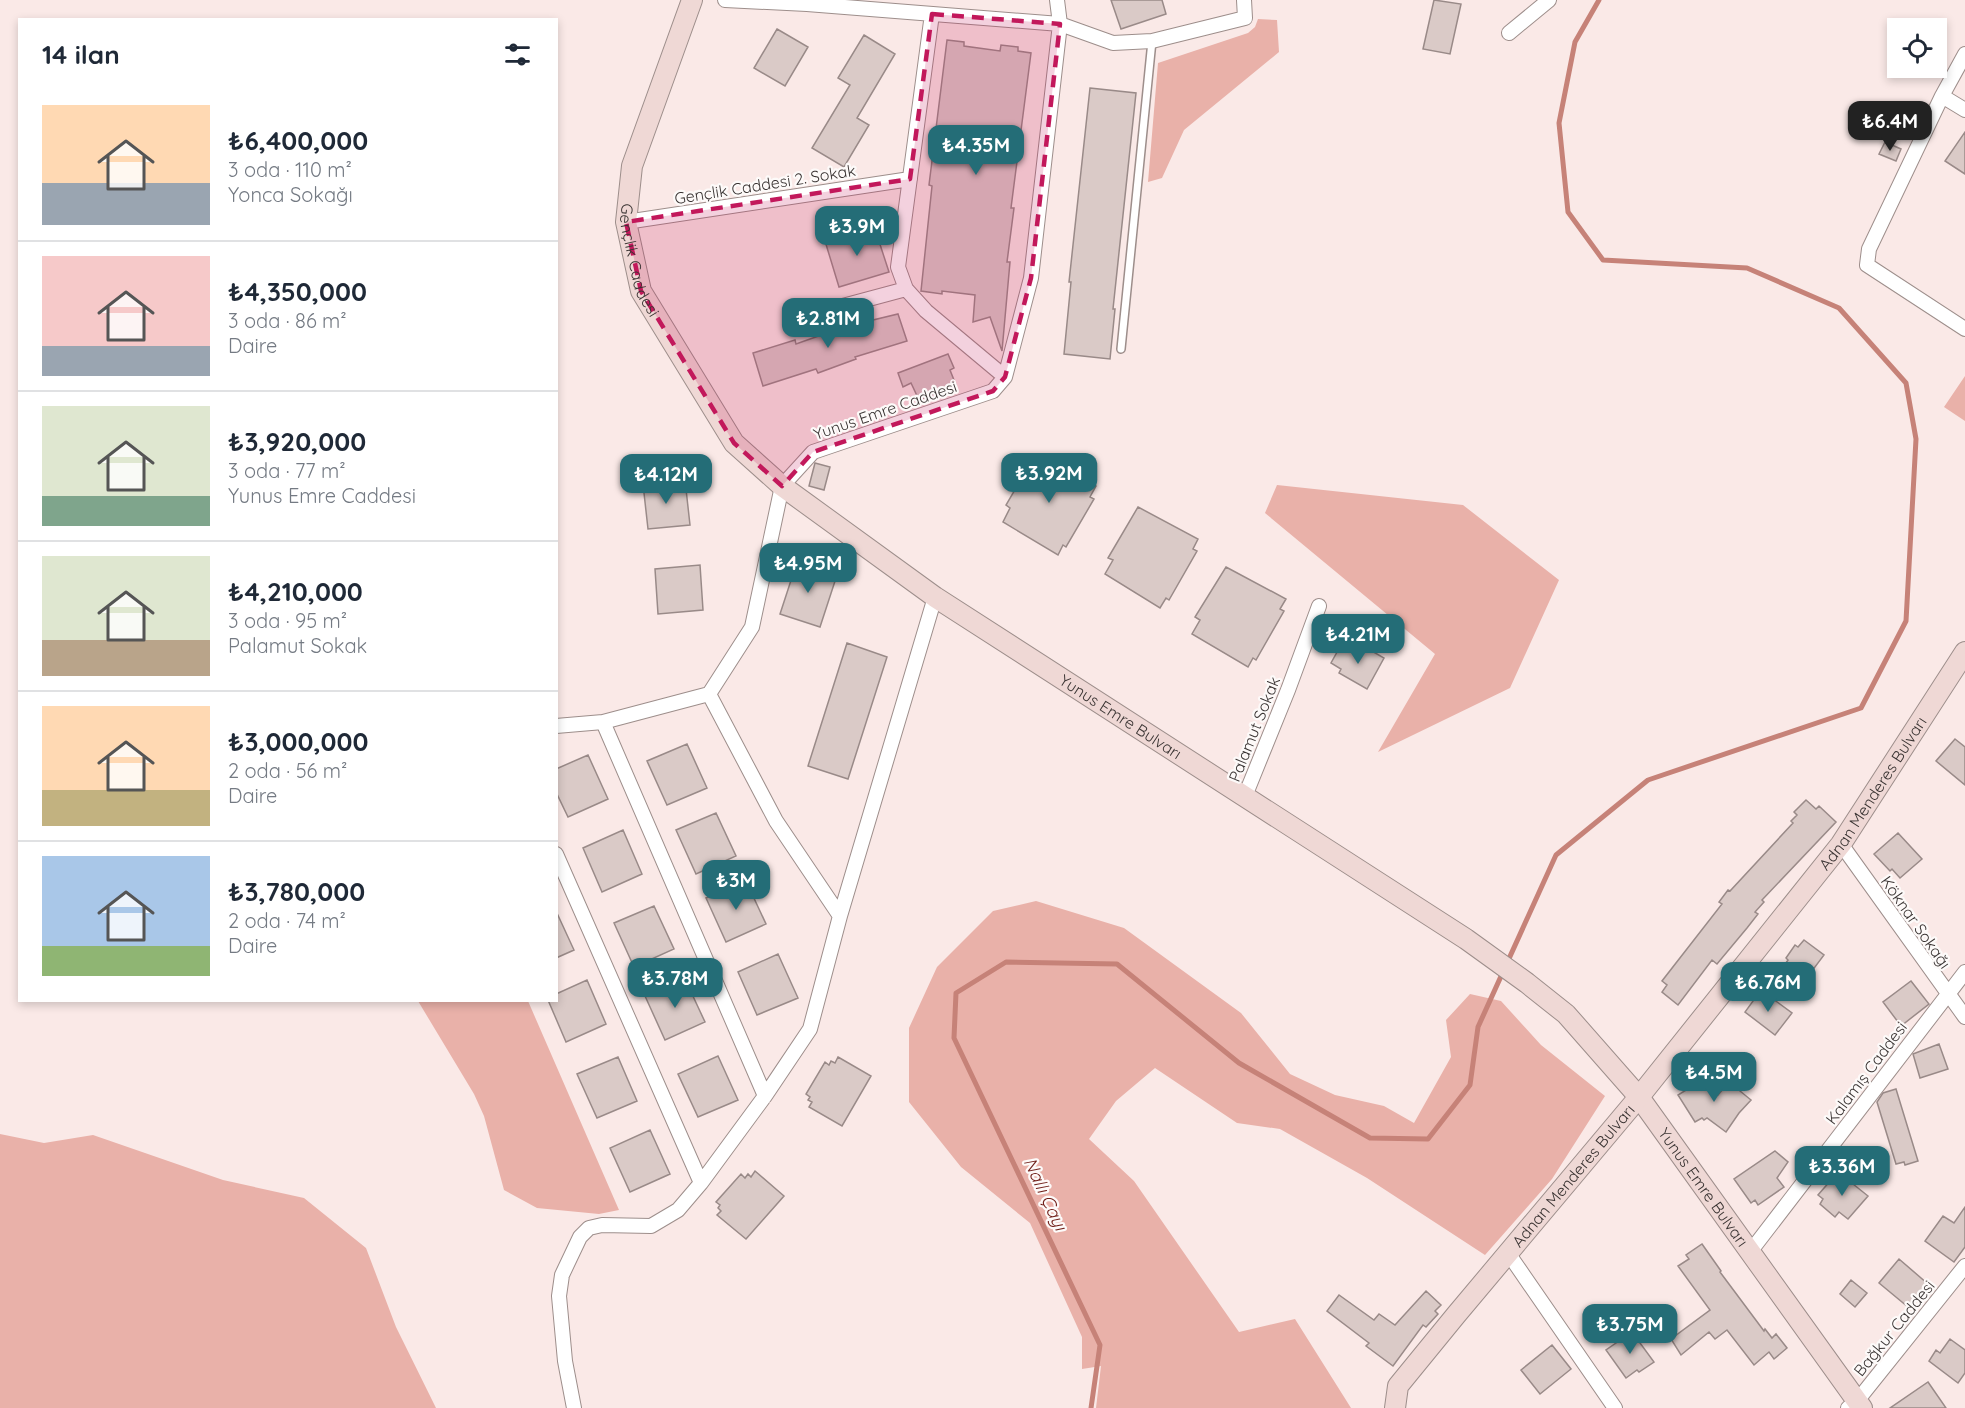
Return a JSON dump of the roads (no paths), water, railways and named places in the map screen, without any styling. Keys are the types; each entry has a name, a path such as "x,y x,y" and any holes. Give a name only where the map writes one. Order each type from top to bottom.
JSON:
{"street":[{"name":"Gençlik Caddesi","path":"692,0 632,166 626,222 641,291 734,443 782,486"},
{"path":"725,0 807,4 1060,24 1113,43 1152,41 1245,18 1244,0"},
{"path":"932,14 898,267 906,289 926,311 1005,377 1031,278 1060,24 1057,0"},
{"path":"1509,33 1549,0"},
{"path":"1965,54 1942,96 1869,249 1867,265 1965,329"},
{"path":"1942,96 1965,110"},
{"name":"Gençlik Caddesi 2. Sokak","path":"626,222 910,179"},
{"path":"798,318 906,289"},
{"name":"Yunus Emre Caddesi","path":"782,486 813,452 993,390 1005,377"},
{"path":"558,726 603,722 709,694 752,627 782,486"},
{"name":"Yunus Emre Bulvarı","path":"782,486 935,597 1466,939 1566,1014 1639,1097 1750,1252 1855,1406"},
{"path":"574,1408 565,1360 559,1296 562,1275 580,1237 589,1228 602,1225 651,1226 678,1210 701,1183 765,1096 810,1029 840,916 935,597"},
{"name":"Palamut Sokak","path":"1245,796 1319,606"},
{"name":"Adnan Menderes Bulvarı","path":"1395,1408 1398,1386 1639,1097 1841,844 1965,652"},
{"path":"709,694 776,821 840,916"},
{"path":"603,722 765,1096"},
{"name":"Köknar Sokağı","path":"1841,844 1965,1017"},
{"path":"558,859 701,1183"},
{"name":"Kalamış Caddesi","path":"1750,1252 1965,972"},
{"path":"1508,1253 1616,1408"},
{"name":"Bağkur Caddesi","path":"1855,1406 1965,1266"}],"lane":[{"path":"1121,349 1152,41"}],"waterway":[{"name":"Nallı Çayı","path":"1091,1408 1100,1345 954,1038 956,993 1006,962 1117,964 1239,1063 1370,1138 1428,1139 1470,1085 1478,1027 1556,855 1648,780 1861,708 1906,621 1916,439 1906,383 1839,308 1747,268 1603,260 1568,212 1559,123 1575,42 1599,0"}]}
